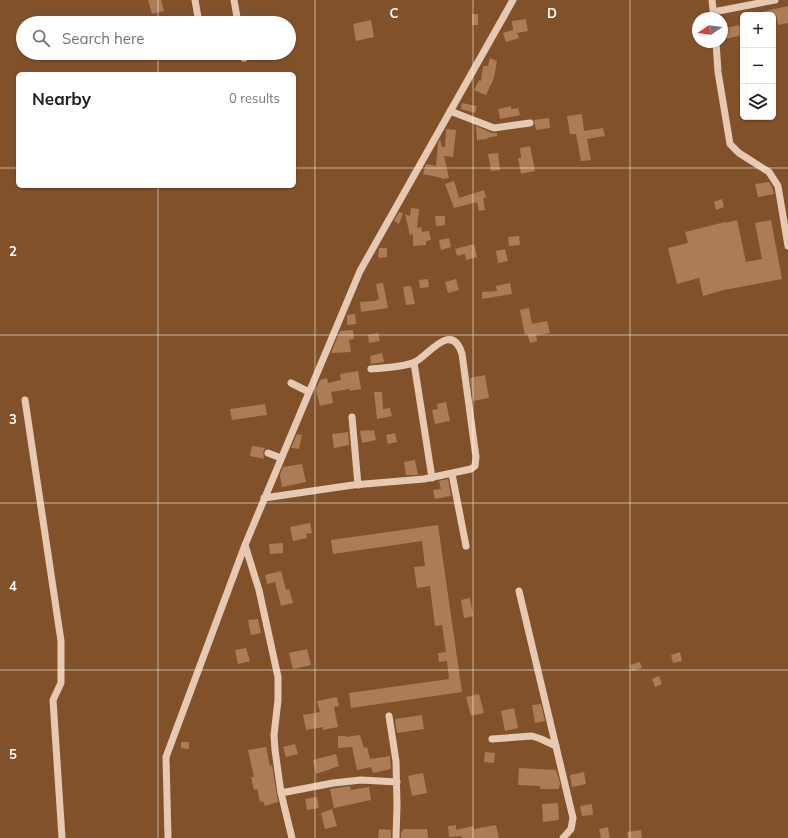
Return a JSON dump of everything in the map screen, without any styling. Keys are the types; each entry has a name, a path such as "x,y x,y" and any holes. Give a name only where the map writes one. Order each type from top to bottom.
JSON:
{"street":[{"path":"195,0 198,16"},
{"path":"234,0 237,16"},
{"path":"168,838 166,757 264,498 275,456 300,388 360,271 513,0"},
{"path":"712,0 714,12"},
{"path":"726,12 775,0"},
{"path":"716,48 718,72 730,144 739,153 769,172 778,186 788,246"},
{"path":"450,111 494,128 530,123"},
{"path":"264,498 358,485 432,478 471,469 475,466 476,460 459,344 450,340 440,342 414,363 371,369"},
{"path":"414,363 432,478"},
{"path":"25,400 61,641 61,683 53,700 62,838"},
{"path":"352,417 358,485"},
{"path":"452,474 466,546"},
{"path":"245,545 259,590 278,677 278,700 274,735 281,793 292,838"},
{"path":"519,591 573,818 571,829 563,838"},
{"path":"390,716 396,761 396,838"},
{"path":"492,739 532,736 556,746"},
{"path":"281,793 333,783 361,780 397,782"}],"building":[{"path":"148,0 161,0 164,11 152,14"},
{"path":"788,6 788,23 778,25 776,12 762,12"},
{"path":"472,14 478,14 478,25 472,25"},
{"path":"526,19 528,31 517,33 519,38 506,42 503,33 513,30 512,21"},
{"path":"371,20 374,37 356,41 353,24"},
{"path":"739,25 740,36 728,38 728,28"},
{"path":"490,58 497,61 494,78 486,95 474,90 479,80 481,81 483,66 488,66"},
{"path":"462,103 477,106 475,113 461,109"},
{"path":"511,106 511,109 518,108 520,115 500,119 498,109"},
{"path":"582,114 584,131 603,128 605,136 587,139 591,160 581,161 576,134 570,134 567,116"},
{"path":"549,118 550,128 536,130 534,120"},
{"path":"476,126 492,133 497,133 497,136 477,140"},
{"path":"446,129 456,130 453,157 444,156 449,178 442,179 423,174 426,164 436,166 438,143 440,139 442,147 445,147"},
{"path":"530,146 535,171 521,174 518,158 521,158 520,148"},
{"path":"498,153 500,170 491,171 488,154"},
{"path":"454,181 459,198 484,190 486,198 483,198 485,210 479,211 477,202 454,208 445,184"},
{"path":"769,182 774,194 758,197 755,184"},
{"path":"722,199 724,207 716,210 714,202"},
{"path":"411,208 419,209 417,228 421,227 422,232 429,231 431,240 426,241 426,245 413,246 413,234 410,235 405,214 410,216"},
{"path":"399,212 403,213 399,224 394,221"},
{"path":"435,216 445,216 445,225 436,226"},
{"path":"737,220 746,262 762,259 755,223 771,220 782,279 724,290 703,296 699,278 677,284 668,248 688,243 685,232"},
{"path":"519,236 520,245 509,246 508,237"},
{"path":"449,238 451,247 441,250 439,240"},
{"path":"474,244 477,257 466,260 465,254 457,256 455,249"},
{"path":"379,248 387,248 387,257 378,258"},
{"path":"505,249 508,261 498,263 496,251"},
{"path":"428,279 429,287 420,288 419,280"},
{"path":"456,279 459,290 448,293 445,282"},
{"path":"383,283 388,308 361,312 360,302 375,301 379,299 376,284"},
{"path":"510,283 512,294 482,299 482,292 497,291 496,286"},
{"path":"411,286 415,304 406,305 403,287"},
{"path":"529,308 532,324 547,321 550,333 536,335 537,341 530,343 527,334 525,335 520,310"},
{"path":"355,314 356,324 347,325 347,315"},
{"path":"353,330 354,339 349,340 351,352 331,353 340,331"},
{"path":"378,333 380,341 369,343 368,335"},
{"path":"382,353 384,362 371,364 370,356"},
{"path":"358,371 361,389 331,392 333,403 320,406 316,389 320,380 327,378 328,383 341,380 340,374"},
{"path":"485,375 489,398 473,401 470,378"},
{"path":"374,392 382,392 383,409 390,408 392,416 377,419"},
{"path":"446,402 450,421 435,424 432,410 438,409 437,404"},
{"path":"265,404 267,415 232,420 230,409"},
{"path":"374,430 376,440 362,443 360,431"},
{"path":"348,432 349,445 334,448 332,434"},
{"path":"395,433 397,442 388,444 386,435"},
{"path":"297,434 302,435 299,449 291,448"},
{"path":"252,446 265,448 263,452 264,459 250,456"},
{"path":"415,460 418,475 406,475 404,462"},
{"path":"302,464 306,482 282,487 280,475 283,467"},
{"path":"448,479 451,496 435,499 433,490 441,489 439,481"},
{"path":"310,523 312,533 306,534 307,538 293,541 290,527"},
{"path":"438,525 462,692 351,708 349,693 449,679 447,661 439,662 438,653 446,652 442,625 435,626 430,586 417,588 414,567 425,566 422,541 333,554 331,540"},
{"path":"283,543 283,553 270,554 269,544"},
{"path":"281,571 286,590 289,589 293,603 281,606 275,582 267,584 265,575"},
{"path":"470,598 473,616 464,618 461,600"},
{"path":"258,619 261,633 251,635 248,620"},
{"path":"246,648 250,661 238,664 235,650"},
{"path":"307,649 311,665 293,669 289,653"},
{"path":"680,652 682,661 673,663 671,655"},
{"path":"640,662 642,668 632,671 630,665"},
{"path":"659,676 662,684 655,687 652,679"},
{"path":"479,694 484,713 471,716 466,697"},
{"path":"337,697 339,706 334,707 338,727 323,730 323,727 306,730 303,715 320,712 317,701"},
{"path":"541,704 545,721 535,723 532,705"},
{"path":"514,708 518,728 505,731 501,711"},
{"path":"422,715 424,729 397,733 395,719"},
{"path":"360,735 364,748 367,747 370,759 390,756 391,769 373,773 371,767 357,770 352,747 338,748 338,736 346,737"},
{"path":"181,742 189,742 189,749 181,748"},
{"path":"295,744 298,754 286,757 283,747"},
{"path":"266,747 270,766 272,765 278,802 265,806 263,801 260,802 257,789 254,790 251,777 254,777 248,750"},
{"path":"485,752 495,753 494,763 484,762"},
{"path":"336,754 339,766 316,774 313,760"},
{"path":"519,768 556,770 560,783 559,789 540,789 540,786 518,785"},
{"path":"584,772 586,784 572,787 570,775"},
{"path":"423,773 427,793 412,796 408,776"},
{"path":"350,786 351,790 369,787 371,800 334,808 330,789"},
{"path":"317,797 319,808 307,810 305,799"},
{"path":"558,803 559,820 543,822 542,804"},
{"path":"592,804 593,815 582,816 580,806"},
{"path":"332,809 337,826 325,829 321,813"},
{"path":"456,825 456,830 473,826 474,829 496,825 499,838 462,838 462,836 449,837 448,826"},
{"path":"608,827 610,838 601,838 599,829"},
{"path":"379,829 391,830 391,838 378,838"},
{"path":"403,829 427,829 428,838 401,838 401,831 403,831"},
{"path":"641,830 642,838 628,838 627,832"}]}
